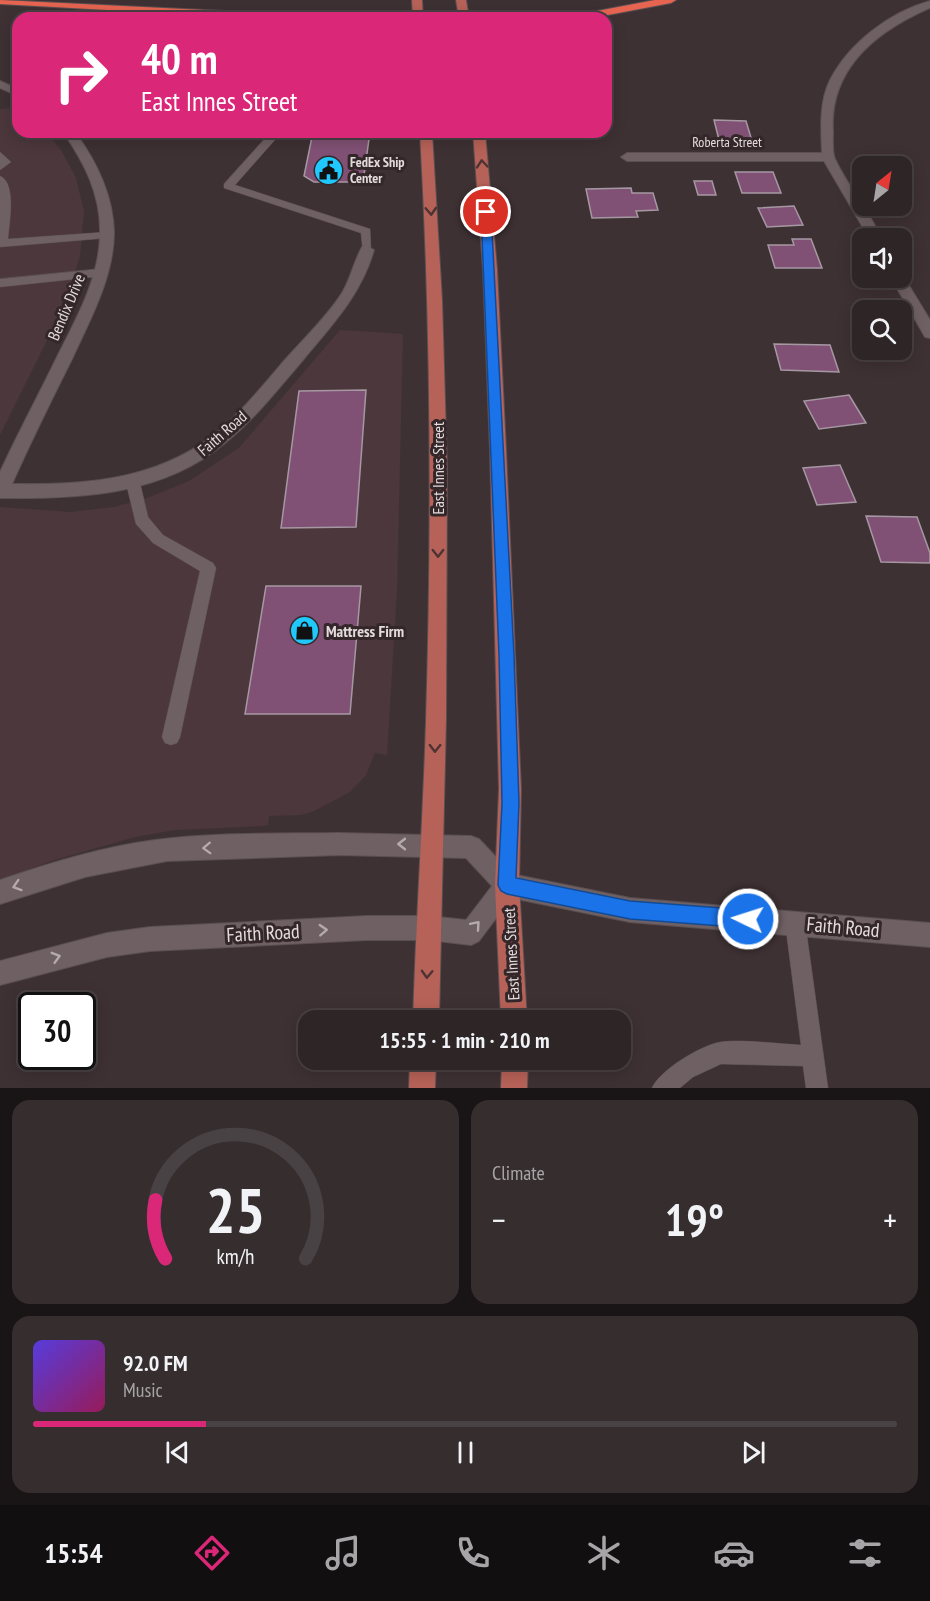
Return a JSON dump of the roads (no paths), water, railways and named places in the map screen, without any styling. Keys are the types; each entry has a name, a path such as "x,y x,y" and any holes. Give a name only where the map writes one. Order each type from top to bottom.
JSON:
{"highway":[{"path":"608,12 671,0"},
{"path":"0,1 198,12"}],"main road":[{"name":"East Innes Street","path":"426,138 433,243 438,427 438,624 426,1010"},
{"name":"East Innes Street","path":"479,138 490,269 506,655 510,796 507,885 513,1010"},
{"path":"422,1088 423,1070"},
{"path":"514,1070 514,1088"}],"street":[{"path":"869,228 828,157 826,117 835,81 859,49 874,35 898,18 930,4"},
{"name":"Bendix Drive","path":"0,491 77,331 99,273 107,235 104,201 98,181 73,138"},
{"name":"Roberta Street","path":"627,157 828,157"},
{"name":"Faith Road","path":"0,491 87,490 133,483 189,460 209,448 227,432 348,297 362,273 368,250"},
{"path":"904,288 930,333"},
{"path":"0,892 82,866 137,853 279,845 433,844 471,847 507,885"},
{"name":"Faith Road","path":"0,973 97,947 150,939 367,928 429,928 471,933 507,885 630,910 930,935"}],"lane":[{"path":"271,138 228,186 366,231 368,250"},
{"path":"0,155 6,162 0,167"},
{"path":"0,179 6,194 1,243 107,235"},
{"path":"1,285 99,273"},
{"path":"133,483 141,520 158,539 208,568 171,737"},
{"path":"795,922 817,1088"},
{"path":"663,1088 685,1069 720,1053 813,1056"}],"place":[{"name":"FedEx Ship Center","path":"329,170"},
{"name":"Mattress Firm","path":"305,631"}]}
